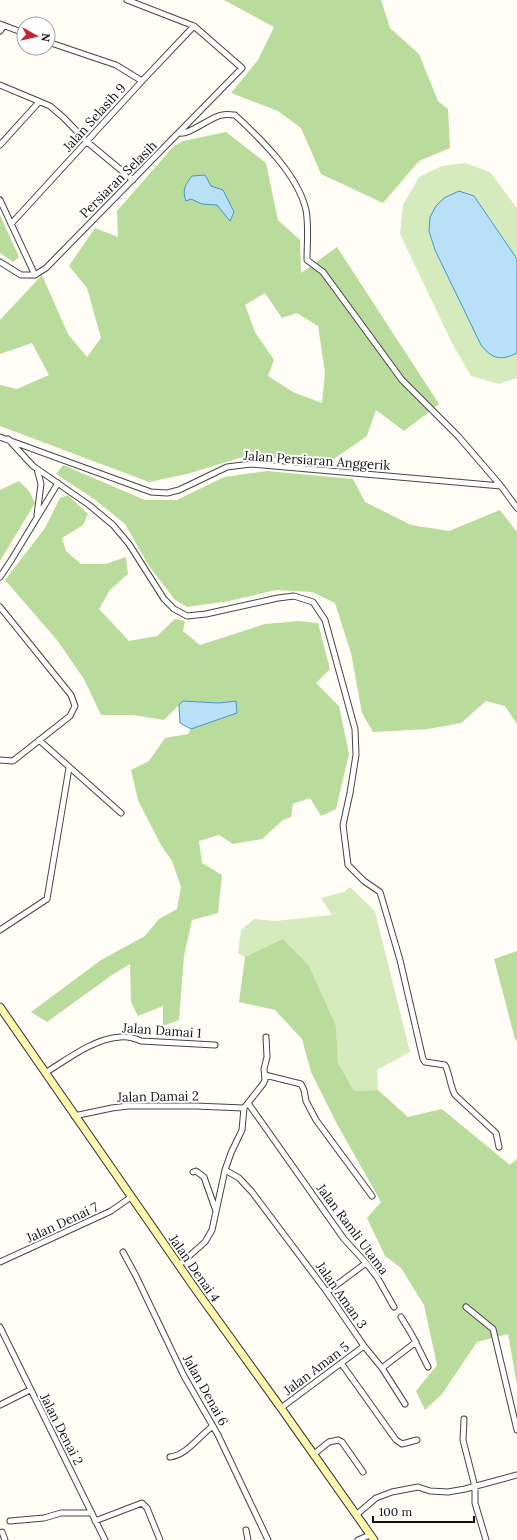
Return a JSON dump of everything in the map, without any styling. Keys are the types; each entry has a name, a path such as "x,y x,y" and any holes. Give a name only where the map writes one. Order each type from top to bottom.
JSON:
{"street":[{"path":"127,0 194,26"},
{"path":"0,31 2,25 16,30"},
{"name":"Persiaran Selasih","path":"35,275 46,268 242,68 194,26"},
{"name":"Jalan Selasih 9","path":"11,224 142,80 194,26"},
{"path":"56,45 116,65 142,80"},
{"path":"0,86 50,106 86,141 133,180"},
{"path":"0,145 39,102"},
{"path":"179,133 186,134 213,118 230,114 235,115 262,139 298,189 306,210 307,260 323,272 402,380 458,436 501,486 517,508"},
{"path":"0,200 35,275 20,274 0,262"},
{"name":"Jalan Persiaran Anggerik","path":"0,437 151,492 167,493 179,490 227,467 251,464 501,486"},
{"path":"8,439 32,466 89,505 113,525 129,544 164,598 174,609 187,616 206,614 278,598 294,596 313,602 325,620 355,729 356,755 350,794 342,825 348,865 364,881 380,892 400,960 423,1059 426,1062 445,1066 452,1089 456,1095 496,1134 499,1147"},
{"path":"37,468 41,484 37,518"},
{"path":"0,577 58,483"},
{"path":"0,607 71,695 75,703 74,710 70,716 13,761 0,760"},
{"path":"38,740 121,813"},
{"path":"0,930 47,899 69,768"},
{"name":"Jalan Denai 4","path":"0,1007 74,1116 196,1290 372,1537"},
{"name":"Jalan Damai 1","path":"45,1073 94,1044 121,1036 131,1037 141,1041 215,1045"},
{"path":"179,1265 205,1242 212,1230 225,1170 242,1130 244,1108 263,1084 265,1075 264,1068 267,1057 266,1037"},
{"path":"265,1075 301,1084 306,1101 316,1120 372,1196"},
{"name":"Jalan Ramli Utama","path":"248,1103 344,1239 377,1277 394,1307"},
{"name":"Jalan Damai 2","path":"74,1116 128,1106 244,1108"},
{"name":"Jalan Aman 3","path":"225,1170 242,1180 327,1292 364,1346 382,1368 405,1404"},
{"path":"193,1172 196,1171 204,1177 216,1212"},
{"name":"Jalan Denai 7","path":"0,1262 110,1211 131,1197"},
{"name":"Jalan Denai 6","path":"123,1252 184,1376 213,1426 268,1540"},
{"path":"327,1292 366,1263"},
{"path":"466,1307 493,1329 517,1430"},
{"path":"401,1317 416,1342 428,1367"},
{"name":"Jalan Denai 2","path":"0,1327 105,1540"},
{"path":"382,1368 416,1342"},
{"name":"Jalan Aman 5","path":"281,1408 364,1346"},
{"path":"341,1363 396,1440 402,1444 417,1440"},
{"path":"0,1405 30,1390"},
{"path":"464,1419 463,1440 474,1486 475,1503 486,1540"},
{"path":"170,1457 184,1453 199,1437 213,1426"},
{"path":"314,1454 329,1442 338,1440 342,1442 363,1472"},
{"path":"356,1515 376,1498 392,1492 418,1486 430,1491 448,1492 517,1475"},
{"path":"95,1521 142,1502 147,1508 160,1540"},
{"path":"10,1521 44,1518 61,1513 92,1513"},
{"path":"246,1530 248,1540"},
{"path":"2,1532 5,1540"},
{"path":"358,1540 372,1537"}],"green space":[{"path":"224,0 381,0 390,28 419,54 438,101 448,109 450,148 419,161 383,203 321,174 301,128 278,111 231,93 258,60 274,27"},
{"path":"226,132 266,163 278,220 300,240 301,273 337,247 439,404 404,431 376,410 367,436 331,461 246,456 187,474 149,482 0,426 0,385 17,389 49,375 32,343 0,354 0,320 42,275 68,334 87,357 101,338 87,288 69,266 95,228 118,237 117,211 173,147 183,141","holes":["211,186 223,190 234,212 225,215 217,205 202,204 191,199","265,293 282,318 297,313 318,326 325,372 322,403 293,392 268,376 274,360 255,332 245,305"]},
{"path":"465,163 490,172 517,208 517,259 474,196 459,191 429,231 435,250 481,345 511,356 517,353 517,378 499,384 471,376 453,345 400,234 403,205 419,177 442,166"},
{"path":"0,215 19,257 13,262 0,253"},
{"path":"63,465 145,500 177,500 224,477 267,471 353,479 365,502 411,525 449,531 500,510 517,532 517,724 505,706 486,701 461,723 428,729 373,732 362,713 351,653 335,603 312,592 276,590 229,601 187,607 175,600 149,566 125,524 94,499 56,474"},
{"path":"19,481 29,491 35,503 0,561 0,490"},
{"path":"68,495 88,514 83,525 62,538 66,551 81,564 106,564 126,557 128,574 110,590 99,609 129,641 157,636 175,619 185,621 183,631 200,645 265,624 299,621 318,623 330,669 316,683 339,706 349,754 336,809 321,816 310,798 293,804 291,817 283,820 262,839 233,844 219,835 199,841 202,863 222,875 218,913 192,920 184,956 179,1020 163,1026 163,1006 138,1016 131,1002 130,964 112,975 47,1022 31,1012 101,960 145,936 159,919 177,909 181,887 172,861 161,845 138,800 131,770 149,761 165,738 188,734 191,729 237,713 236,701 219,703 183,701 164,720 133,715 101,715 84,679 57,640 5,580 45,528 60,498"},
{"path":"350,887 375,911 410,1052 377,1070 378,1090 354,1091 338,1063 336,1026 283,940 245,957 238,953 241,930 254,919 275,921 332,915 321,898 344,892"},
{"path":"283,939 309,966 336,1026 338,1063 354,1091 378,1090 408,1117 442,1109 510,1165 517,1159 517,1385 508,1334 477,1342 442,1394 425,1410 416,1391 437,1365 424,1305 401,1268 385,1256 367,1218 381,1202 337,1124 311,1072 302,1039 275,1010 239,1002 245,957"},
{"path":"517,951 517,1041 515,1039 494,959"}],"water":[{"path":"205,175 211,186 223,190 234,212 230,221 217,205 202,204 191,199 186,201 184,191 192,176"},
{"path":"459,191 474,196 517,259 517,353 511,356 501,358 493,356 481,345 435,250 429,231 430,217 436,206 444,198"},
{"path":"183,701 219,703 236,701 237,713 191,729 180,723 179,705"}]}
